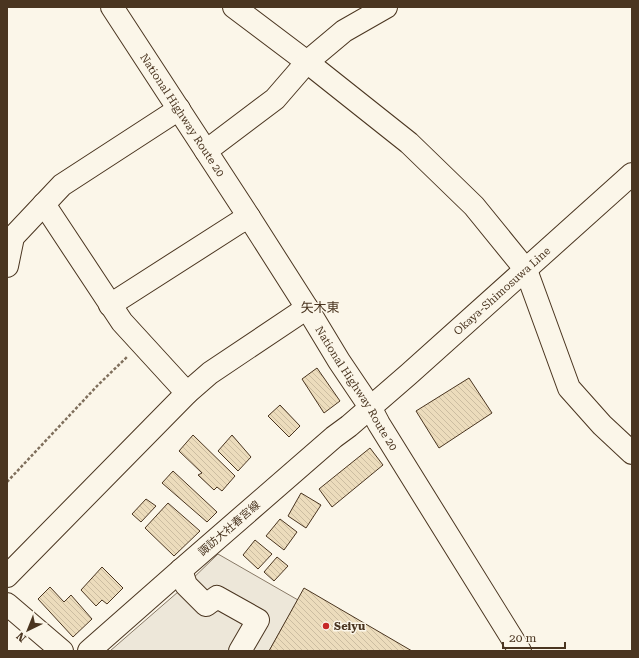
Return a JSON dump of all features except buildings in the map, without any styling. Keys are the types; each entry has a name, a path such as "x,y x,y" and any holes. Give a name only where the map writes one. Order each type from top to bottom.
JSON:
{"main road":[{"name":"National Highway Route 20","path":"112,7 249,217 342,366 370,407 379,424 520,651"},
{"path":"234,7 307,62 409,143 474,206 526,270 569,388 602,425 632,453"},
{"path":"206,151 275,99 307,62 344,31 386,7"},
{"path":"7,266 10,234 44,204 62,185 179,109"},
{"name":"Okaya-Shimosuwa Line","path":"370,407 526,270 632,174"},
{"path":"44,204 122,322 187,393"},
{"path":"110,305 249,217"},
{"path":"7,576 187,393 210,373 307,308"},
{"name":"諏訪大社春宮線","path":"89,651 370,407"},
{"path":"181,570 186,585 206,605 217,597 258,620 240,651"},
{"path":"7,604 62,651"}],"path":[{"path":"7,482 98,385 141,343"}],"shaded area":[{"path":"218,554 298,600 269,651 110,651 186,585"}],"place":[{"name":"Seiyu","path":"326,626"}],"district":[{"name":"矢木東","path":"320,307"}]}
